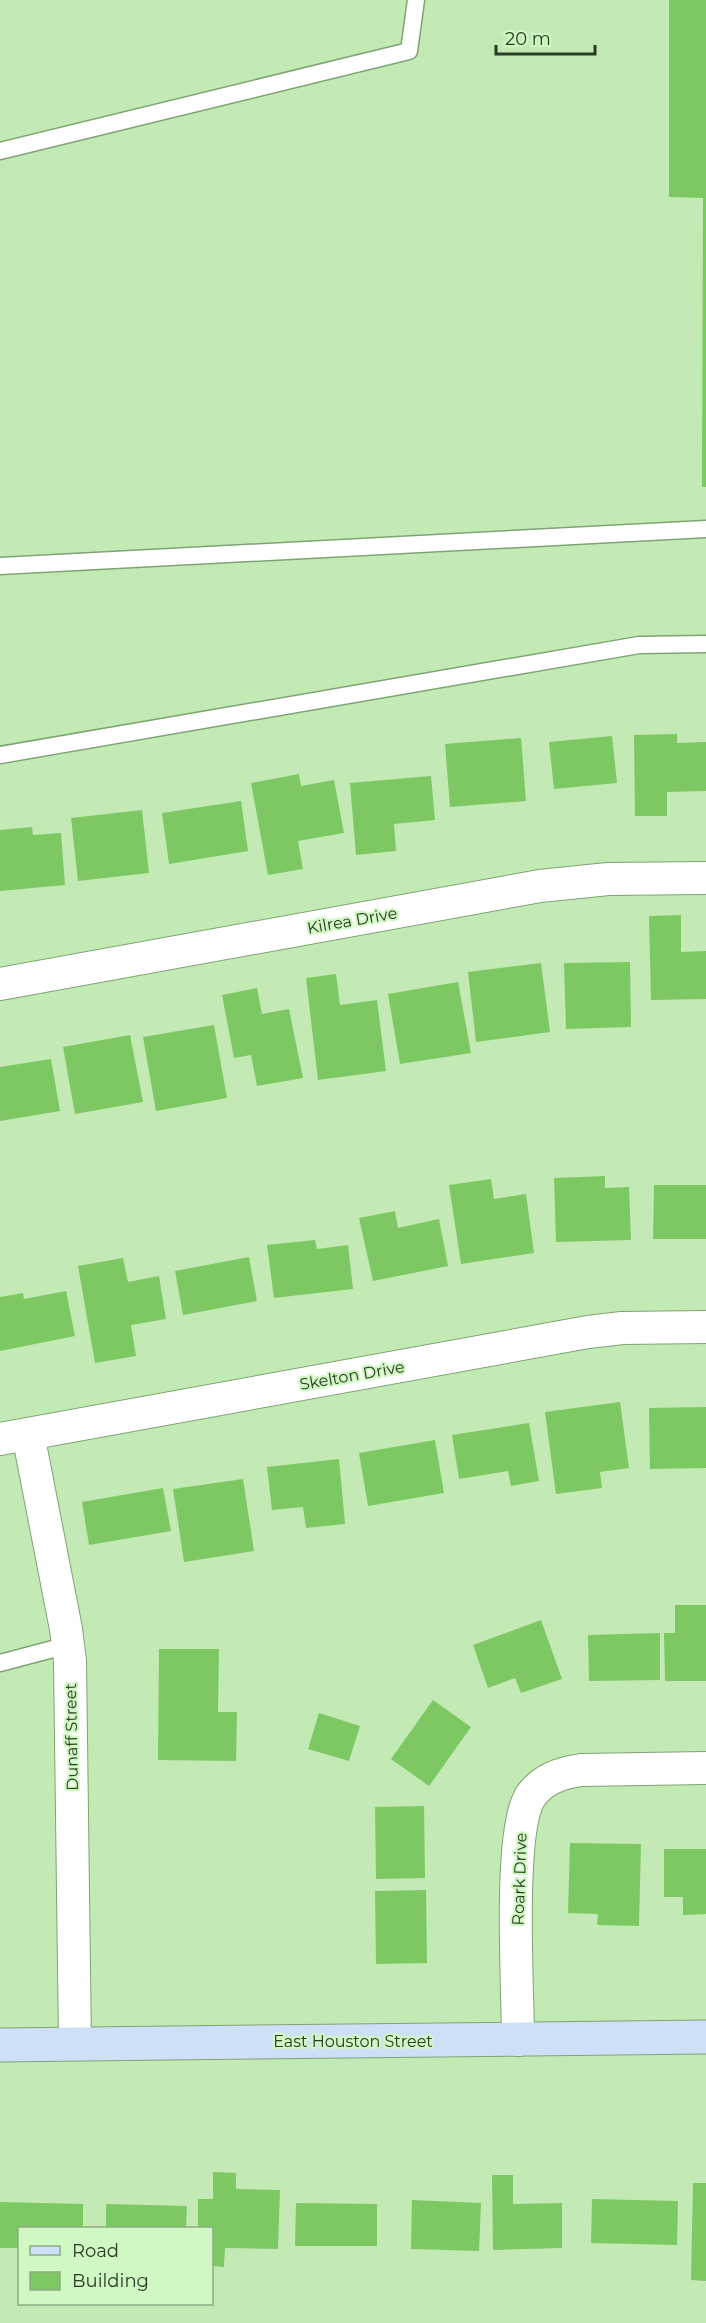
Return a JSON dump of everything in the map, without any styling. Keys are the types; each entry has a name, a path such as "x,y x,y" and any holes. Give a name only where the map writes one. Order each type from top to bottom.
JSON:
{"main road":[{"name":"East Houston Street","path":"0,2045 706,2037"}],"street":[{"name":"Kilrea Drive","path":"0,984 540,886 608,879 706,878"},
{"name":"Skelton Drive","path":"14,1436 588,1332 622,1328 706,1327"},
{"name":"Dunaff Street","path":"14,1436 68,1644 75,2044"},
{"name":"Roark Drive","path":"518,2040 517,1853 522,1813 531,1796 544,1782 562,1773 581,1770 706,1768"}],"lane":[{"path":"0,151 409,51 416,0"},
{"path":"0,566 706,529"},
{"path":"0,755 639,645 706,644"},
{"path":"0,1663 68,1644"}],"building":[{"path":"669,0 706,0 706,487 702,487 703,198 669,197"},
{"path":"677,734 677,743 706,742 706,791 667,792 667,816 635,816 634,735"},
{"path":"612,736 617,783 554,789 549,742"},
{"path":"521,738 526,801 450,807 445,744"},
{"path":"299,774 301,786 334,780 344,833 298,841 303,869 268,875 251,783"},
{"path":"431,776 435,820 394,824 396,851 356,855 350,783"},
{"path":"241,801 248,851 169,864 162,813"},
{"path":"142,810 149,873 78,881 71,818"},
{"path":"32,827 33,835 61,833 65,885 0,891 0,830"},
{"path":"681,915 681,952 706,951 706,999 651,1000 649,916"},
{"path":"630,962 631,1027 566,1029 564,963"},
{"path":"541,963 550,1032 476,1042 468,972"},
{"path":"336,974 340,1005 377,1000 386,1071 318,1080 306,978"},
{"path":"458,982 471,1053 400,1064 388,994"},
{"path":"257,988 262,1014 289,1009 303,1078 257,1086 251,1055 234,1058 222,995"},
{"path":"214,1025 227,1098 156,1111 143,1037"},
{"path":"130,1035 143,1102 75,1114 63,1047"},
{"path":"51,1059 60,1111 0,1121 0,1067"},
{"path":"605,1176 605,1188 629,1187 631,1240 556,1242 554,1178"},
{"path":"491,1179 494,1199 526,1194 534,1253 461,1264 449,1185"},
{"path":"654,1185 706,1185 706,1239 653,1239"},
{"path":"395,1211 398,1228 439,1219 448,1266 373,1281 359,1218"},
{"path":"315,1240 317,1249 348,1245 353,1289 274,1298 267,1245"},
{"path":"249,1257 257,1301 183,1315 175,1271"},
{"path":"123,1258 128,1282 159,1276 166,1319 131,1325 136,1356 95,1363 78,1266"},
{"path":"66,1291 75,1336 0,1351 0,1297 23,1293 24,1299"},
{"path":"620,1402 629,1468 600,1472 602,1488 556,1494 545,1412"},
{"path":"706,1407 706,1468 650,1469 649,1408"},
{"path":"529,1423 539,1481 511,1486 508,1471 459,1479 452,1435"},
{"path":"435,1440 444,1493 368,1506 359,1453"},
{"path":"339,1459 345,1524 306,1528 303,1507 272,1510 267,1467"},
{"path":"243,1479 254,1551 184,1562 173,1489"},
{"path":"163,1488 171,1531 89,1545 82,1502"},
{"path":"675,1605 706,1605 706,1681 665,1681 664,1633 675,1633"},
{"path":"541,1620 562,1679 521,1693 515,1678 488,1688 473,1645"},
{"path":"660,1633 660,1680 589,1681 588,1635"},
{"path":"159,1649 219,1649 218,1712 237,1712 236,1761 158,1760"},
{"path":"433,1700 471,1727 429,1786 391,1759"},
{"path":"319,1713 360,1726 349,1761 308,1749"},
{"path":"424,1806 425,1878 376,1879 375,1807"},
{"path":"570,1843 641,1844 639,1926 597,1925 598,1914 568,1913"},
{"path":"664,1849 706,1849 706,1914 683,1915 683,1897 664,1897"},
{"path":"426,1890 427,1963 376,1964 375,1891"},
{"path":"213,2172 236,2173 236,2189 280,2190 278,2249 225,2248 224,2267 213,2266 213,2227 198,2227 198,2199 213,2199"},
{"path":"492,2175 513,2175 513,2204 562,2203 562,2248 493,2250"},
{"path":"693,2183 706,2183 706,2281 691,2280"},
{"path":"592,2199 678,2201 677,2245 591,2243"},
{"path":"412,2200 481,2203 479,2251 411,2249"},
{"path":"0,2202 83,2204 83,2227 18,2227 18,2248 0,2248"},
{"path":"296,2203 377,2204 377,2246 295,2246"},
{"path":"106,2204 187,2206 186,2227 106,2227"}]}
